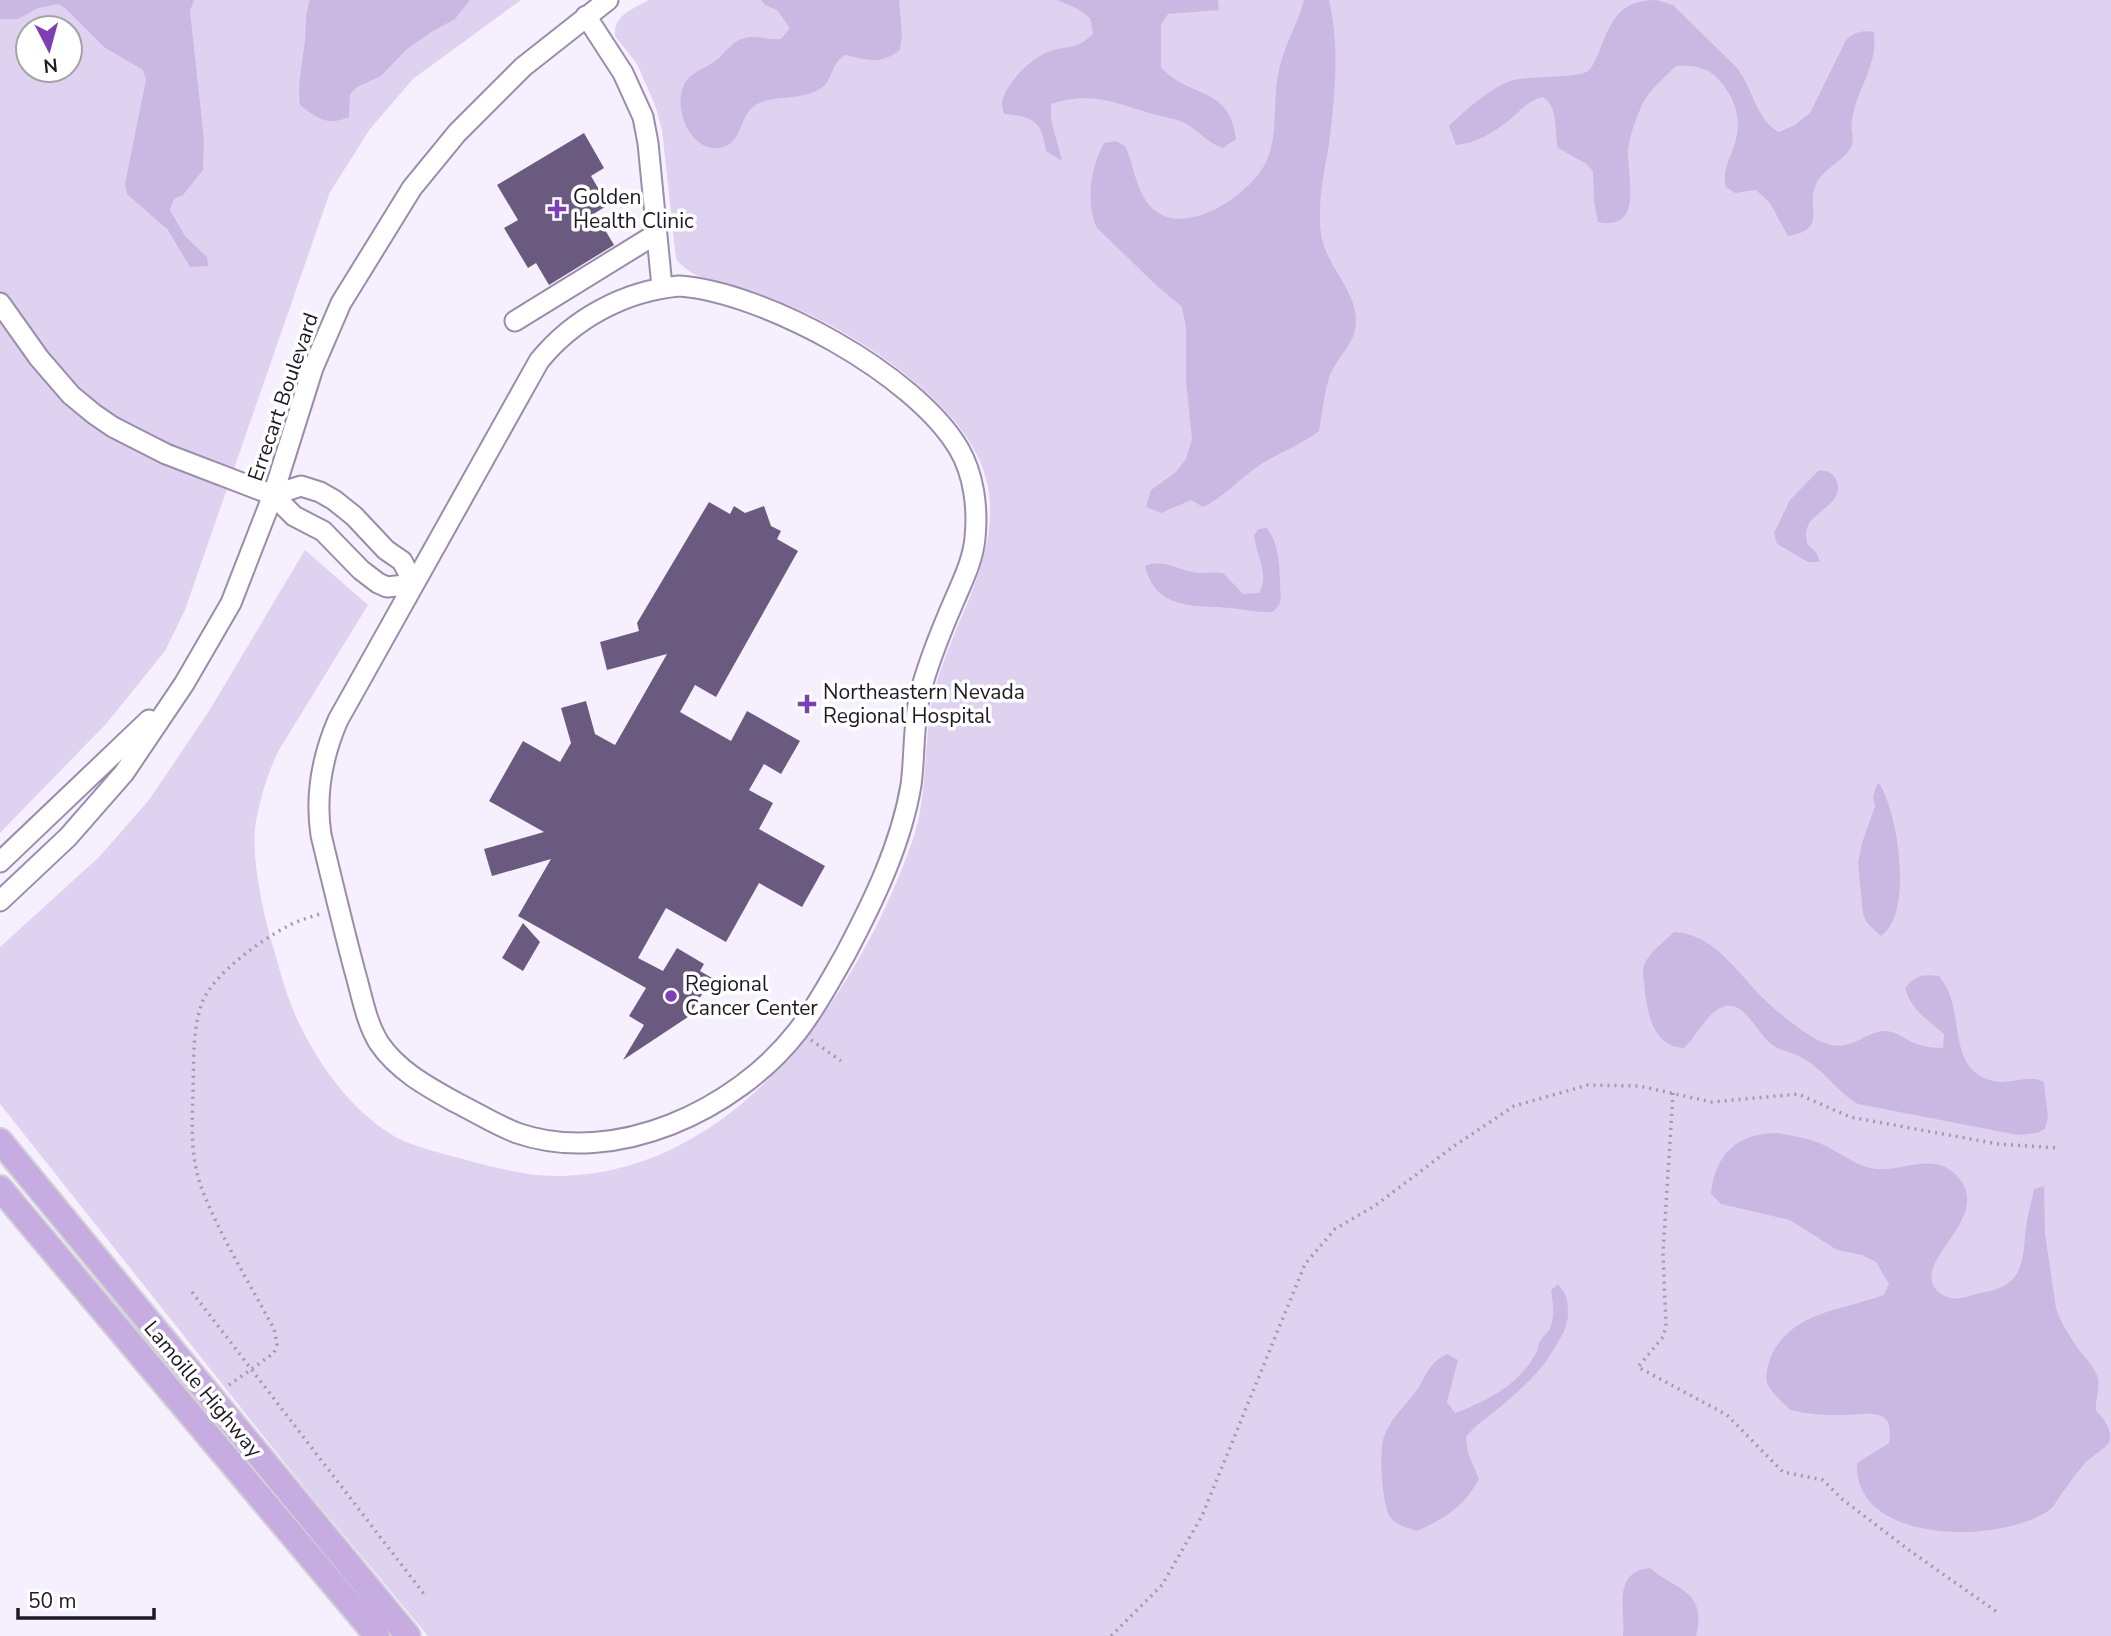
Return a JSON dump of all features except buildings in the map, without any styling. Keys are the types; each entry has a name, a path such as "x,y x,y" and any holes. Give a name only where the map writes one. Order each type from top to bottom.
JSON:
{"main road":[{"name":"Lamoille Highway","path":"0,1141 408,1636"},
{"name":"Lamoille Highway","path":"0,1188 377,1636"}],"street":[{"name":"Errecart Boulevard","path":"0,901 68,837 124,773 184,684 231,603 273,495 313,368 341,303 412,188 457,133 523,67 608,0"},
{"path":"586,16 623,73 643,117 662,288"},
{"path":"515,321 656,234"},
{"path":"693,287 728,296 788,319 851,352 887,376 937,421 960,451 975,496 975,531 972,552 935,646 920,693 911,782 901,825 879,887 863,920 826,989 798,1031 751,1080 712,1105 670,1125 626,1137 587,1142 558,1141 518,1133 415,1079 387,1054 366,1013 338,907 318,816 318,797 325,759 338,720 525,382 564,332 602,309 639,293 662,288 693,287"},
{"path":"0,303 38,358 71,395 94,414 122,432 166,454 273,495 294,516 323,531 373,580 387,587 414,584"},
{"path":"273,495 305,487 334,500 354,516 386,550 402,561 414,584"},
{"name":"Errecart Boulevard","path":"0,862 123,747 184,684"}],"path":[{"path":"211,1398 274,1353 278,1344 277,1336 214,1216 197,1173 191,1135 199,1015 208,990 236,963 291,924 338,907"},
{"path":"798,1031 841,1060"},
{"path":"1111,1636 1162,1585 1202,1516 1305,1264 1335,1229 1376,1205 1454,1146 1514,1106 1588,1085 1639,1086 1712,1102 1798,1094 1850,1117 1998,1144 2058,1148"},
{"path":"1673,1093 1663,1253 1667,1326 1663,1337 1638,1367 1727,1415 1783,1472 1823,1480 1842,1499 1913,1553 1997,1612"},
{"path":"192,1292 424,1594"}],"shaded area":[{"path":"0,0 521,0 413,79 370,129 330,192 185,610 165,651 106,724 0,833"},
{"path":"0,0 194,0 190,11 204,140 203,170 183,195 174,199 170,210 185,236 207,257 208,266 190,267 168,230 127,194 125,184 146,80 143,70 104,47 84,27 84,14 71,14 58,4 38,8 27,14 14,14 14,19 0,19"},
{"path":"310,0 470,0 455,19 407,49 381,76 357,87 350,94 349,117 329,121 300,105 306,14"},
{"path":"649,0 2111,0 2111,1636 428,1636 307,1491 0,1104 0,947 99,857 149,800 209,711 305,550 368,605 271,767 256,822 256,870 271,939 287,994 301,1026 323,1066 369,1119 387,1132 414,1145 516,1172 563,1176 626,1166 684,1143 737,1108 784,1063 825,1012 860,957 889,899 912,842 921,808 932,702 940,671 976,581 985,550 990,520 988,489 978,457 965,435 927,392 879,355 806,313 704,279 693,274 676,259 662,130 655,105 637,64 615,36 617,23 621,18"},
{"path":"761,0 899,0 902,34 900,50 880,59 867,60 845,55 821,88 805,95 762,102 749,110 734,140 729,144 712,148 703,145 688,129 683,119 683,87 689,77 714,62 740,39 781,39 790,28 777,10 765,5"},
{"path":"1057,0 1218,0 1219,10 1168,14 1161,25 1161,67 1172,77 1207,95 1226,109 1236,139 1223,148 1178,121 1110,101 1088,98 1051,104 1051,119 1062,161 1046,151 1038,126 1029,119 1004,114 1002,102 1016,77 1034,60 1048,52 1081,43 1093,34 1090,18 1078,9"},
{"path":"1304,0 1329,0 1332,17 1335,90 1320,222 1324,246 1352,299 1355,330 1329,378 1319,431 1257,467 1203,507 1191,500 1161,513 1146,507 1151,490 1176,472 1186,459 1192,439 1186,381 1186,327 1182,307 1097,228 1091,207 1091,185 1096,162 1104,143 1116,141 1125,146 1137,181 1150,206 1171,218 1203,214 1220,207 1235,196 1260,172 1271,149 1279,70"},
{"path":"1656,0 1673,5 1737,68 1765,120 1779,132 1795,125 1810,113 1846,40 1859,32 1874,32 1873,56 1852,120 1852,144 1848,152 1817,182 1812,222 1801,233 1788,236 1770,203 1756,190 1735,193 1726,187 1725,171 1738,129 1737,114 1732,99 1718,79 1697,67 1676,66 1642,105 1628,149 1630,201 1622,219 1612,223 1598,222 1593,171 1585,163 1558,148 1554,113 1543,97 1528,104 1489,134 1456,145 1449,126 1480,99 1514,80 1575,75 1588,71 1618,14 1633,4"},
{"path":"1819,470 1828,472 1836,479 1838,489 1834,500 1814,517 1807,528 1807,544 1816,552 1820,562 1808,562 1777,544 1774,533 1790,500"},
{"path":"1266,528 1275,543 1280,571 1281,598 1273,612 1178,603 1158,591 1150,581 1145,566 1159,563 1193,572 1223,573 1243,594 1259,593 1263,571 1254,535 1259,529"},
{"path":"1879,783 1892,816 1900,862 1897,906 1891,924 1881,936 1867,923 1863,914 1858,863 1875,806 1873,797"},
{"path":"1674,932 1702,940 1714,948 1792,1023 1822,1042 1832,1045 1848,1045 1875,1033 1888,1031 1920,1045 1943,1048 1944,1034 1916,1009 1905,988 1920,976 1939,976 1952,1003 1960,1045 1971,1069 1991,1081 2037,1079 2044,1082 2048,1118 2045,1129 2037,1133 2018,1135 1858,1104 1812,1064 1770,1043 1745,1014 1733,1006 1726,1006 1714,1012 1684,1048 1666,1042 1651,1020 1643,972 1644,964 1651,954"},
{"path":"1778,1133 1814,1141 1869,1168 1887,1169 1927,1163 1945,1167 1954,1173 1966,1190 1967,1206 1933,1269 1932,1282 1941,1294 1954,1299 1996,1289 2013,1278 2021,1264 2034,1189 2044,1186 2045,1234 2056,1308 2068,1333 2097,1374 2096,1411 2106,1424 2110,1436 2108,1444 2085,1463 2052,1508 2030,1520 2002,1528 1969,1532 1936,1530 1905,1523 1879,1510 1862,1490 1857,1463 1889,1443 1890,1430 1883,1417 1876,1414 1840,1415 1790,1410 1772,1392 1766,1379 1769,1362 1778,1343 1790,1331 1818,1315 1884,1295 1889,1284 1876,1262 1862,1255 1837,1250 1790,1220 1721,1204 1711,1194 1718,1167 1731,1148 1751,1137"},
{"path":"1558,1284 1568,1305 1568,1319 1562,1336 1529,1381 1466,1437 1468,1453 1479,1479 1467,1497 1453,1511 1417,1531 1398,1524 1389,1515 1384,1499 1382,1475 1383,1441 1391,1422 1417,1390 1432,1365 1447,1354 1458,1360 1447,1402 1455,1413 1491,1397 1512,1382 1530,1363 1540,1341 1550,1328 1553,1314 1551,1290"},
{"path":"1650,1568 1693,1600 1698,1621 1696,1636 1623,1636 1625,1584 1638,1571"}],"place":[{"name":"Golden Health Clinic","path":"557,209"},
{"name":"Northeastern Nevada Regional Hospital","path":"807,704"},
{"name":"Regional Cancer Center","path":"671,996"}]}
